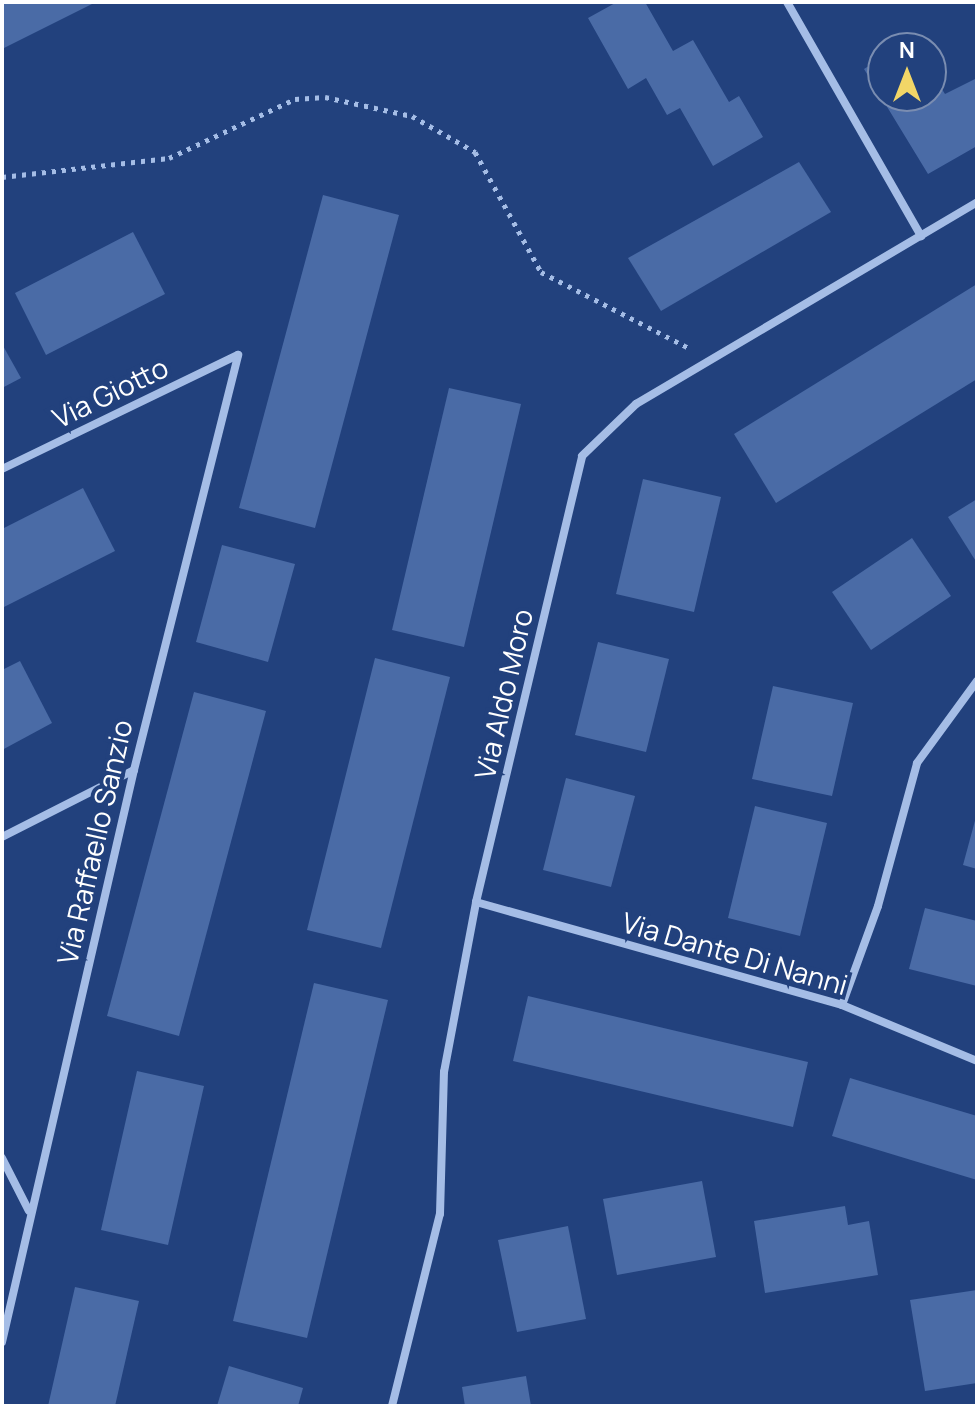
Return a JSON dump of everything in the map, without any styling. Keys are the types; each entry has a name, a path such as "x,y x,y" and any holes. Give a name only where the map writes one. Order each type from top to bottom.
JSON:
{"street":[{"path":"787,2 921,236"},
{"name":"Via Aldo Moro","path":"392,1406 440,1214 444,1072 476,902 582,456 636,404 977,202"},
{"name":"Via Giotto","path":"2,469 238,355"},
{"name":"Via Raffaello Sanzio","path":"2,1342 29,1212 134,770 238,355"},
{"path":"842,1005 878,906 917,763 977,681"},
{"path":"2,837 134,770"},
{"name":"Via Dante Di Nanni","path":"476,902 842,1005 977,1061"},
{"path":"2,1158 29,1212"}],"path":[{"path":"2,177 169,158 295,99 325,97 412,116 475,152 541,272 711,360"}],"building":[{"path":"2,2 96,2 2,49"},
{"path":"617,2 645,2 673,51 693,40 729,102 739,96 763,137 713,166 680,108 667,115 646,78 628,89 588,18"},
{"path":"977,78 977,146 928,174 890,112 947,112 947,93"},
{"path":"799,162 831,212 661,311 628,258"},
{"path":"323,195 399,215 315,528 239,508"},
{"path":"133,232 165,294 46,355 15,293"},
{"path":"977,284 977,379 776,503 734,434"},
{"path":"2,344 21,378 2,388"},
{"path":"449,388 521,404 464,647 392,630"},
{"path":"643,479 721,497 694,612 616,594"},
{"path":"83,488 115,551 2,608 2,529"},
{"path":"977,499 977,563 948,517"},
{"path":"912,538 951,596 871,650 832,592"},
{"path":"222,545 295,564 268,662 196,642"},
{"path":"598,642 669,659 646,752 575,735"},
{"path":"375,658 450,677 381,948 307,930"},
{"path":"20,661 52,723 2,750 2,670"},
{"path":"773,686 853,703 832,796 752,779"},
{"path":"194,692 266,711 179,1036 107,1016"},
{"path":"566,778 635,796 611,887 543,870"},
{"path":"755,806 827,823 800,936 728,918"},
{"path":"977,817 977,869 963,865"},
{"path":"925,908 977,921 977,986 909,969"},
{"path":"314,983 388,1000 307,1338 233,1321"},
{"path":"528,996 808,1062 793,1127 513,1061"},
{"path":"137,1071 204,1086 168,1245 101,1230"},
{"path":"850,1078 977,1116 977,1180 832,1136"},
{"path":"702,1181 716,1257 617,1275 603,1199"},
{"path":"845,1206 848,1225 869,1221 878,1275 765,1293 754,1221"},
{"path":"568,1226 586,1319 517,1332 498,1240"},
{"path":"75,1287 139,1301 115,1406 48,1406"},
{"path":"977,1290 977,1383 925,1391 910,1300"},
{"path":"229,1366 303,1388 298,1406 217,1406"},
{"path":"526,1376 531,1406 465,1406 462,1387"}]}
